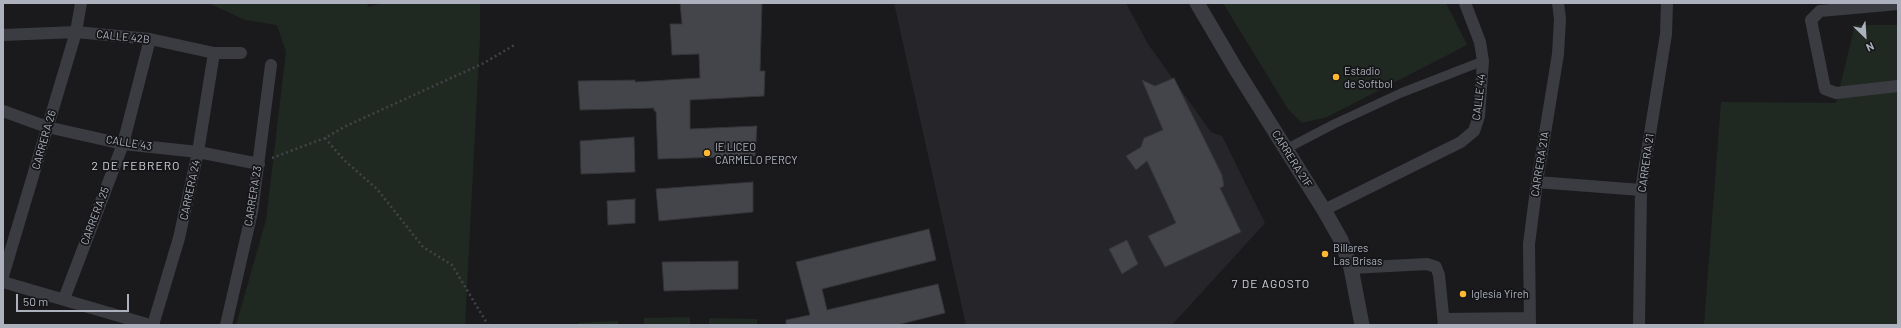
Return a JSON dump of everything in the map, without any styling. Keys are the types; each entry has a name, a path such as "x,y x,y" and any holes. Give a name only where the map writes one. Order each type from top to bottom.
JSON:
{"street":[{"name":"CARRERA 26","path":"3,276 76,32 81,3"},
{"name":"CARRERA 21F","path":"1198,3 1237,72 1324,210 1341,240 1351,268 1362,325"},
{"path":"1465,3 1480,42 1483,61"},
{"name":"CARRERA 21A","path":"1529,321 1529,244 1537,182 1558,54 1560,19 1558,3"},
{"name":"CARRERA 21","path":"1639,325 1640,190 1666,34 1667,3"},
{"path":"1898,4 1820,10 1811,20 1825,89 1836,93 1898,86"},
{"name":"CALLE 42B","path":"3,35 76,32 150,39 214,53 241,53"},
{"name":"CARRERA 25","path":"64,299 122,144 150,39"},
{"name":"CARRERA 24","path":"153,325 179,238 198,152 214,53"},
{"name":"CALLE 44","path":"1286,149 1334,124 1400,93 1483,61 1479,116 1474,131 1461,142 1324,210"},
{"name":"CARRERA 23","path":"226,325 252,212 271,65"},
{"name":"CALLE 43","path":"3,111 48,127 122,144 198,152 258,164"},
{"path":"1537,182 1640,190"},
{"path":"1351,268 1427,264 1436,268 1439,275 1444,322 1529,321"},
{"path":"3,282 150,325"}],"path":[{"path":"258,164 289,150 325,138 346,126 484,63 516,44"},
{"path":"325,138 344,160 377,189 423,247 452,265 488,325"}],"shaded area":[{"path":"208,3 367,3 368,7 383,3 480,3 480,37 465,325 236,325 266,220 286,52 277,25 245,20"},
{"path":"894,3 1126,3 1148,44 1211,132 1222,136 1265,223 1172,325 966,325"},
{"name":"Estadio de Softbol","path":"1223,3 1446,3 1467,45 1327,117 1302,123 1288,109"},
{"path":"1855,25 1898,25 1898,325 1704,325 1721,102 1836,103"},
{"path":"690,317 690,325 644,325 644,318"},
{"path":"709,318 757,319 757,325 709,325"},
{"path":"618,321 618,325 578,325 578,323"}],"building":[{"path":"680,3 762,3 760,71 765,71 764,96 690,100 690,129 757,126 755,156 658,159 656,111 654,111 654,108 580,110 578,81 635,80 635,82 700,78 699,54 672,55 670,24 682,24"},
{"path":"1174,78 1222,175 1224,186 1220,188 1241,232 1165,267 1148,236 1176,223 1147,161 1136,170 1126,156 1141,147 1144,138 1163,130 1142,80 1155,86"},
{"path":"634,137 635,172 581,174 580,141"},
{"path":"753,182 753,212 659,221 656,189"},
{"path":"635,199 635,223 608,225 607,201"},
{"path":"929,229 936,260 822,289 827,310 938,284 945,313 897,325 786,325 786,320 810,315 796,262"},
{"path":"1127,240 1138,264 1122,274 1109,249"},
{"path":"738,261 738,289 664,291 662,262"}],"place":[{"name":"Estadio de Softbol","path":"1336,77"},
{"name":"IE LICEO CARMELO PERCY","path":"707,153"},
{"name":"Billares Las Brisas","path":"1325,254"},
{"name":"Iglesia Yireh","path":"1463,294"}],"district":[{"name":"2 DE FEBRERO","path":"136,166"},
{"name":"7 DE AGOSTO","path":"1271,284"}]}
